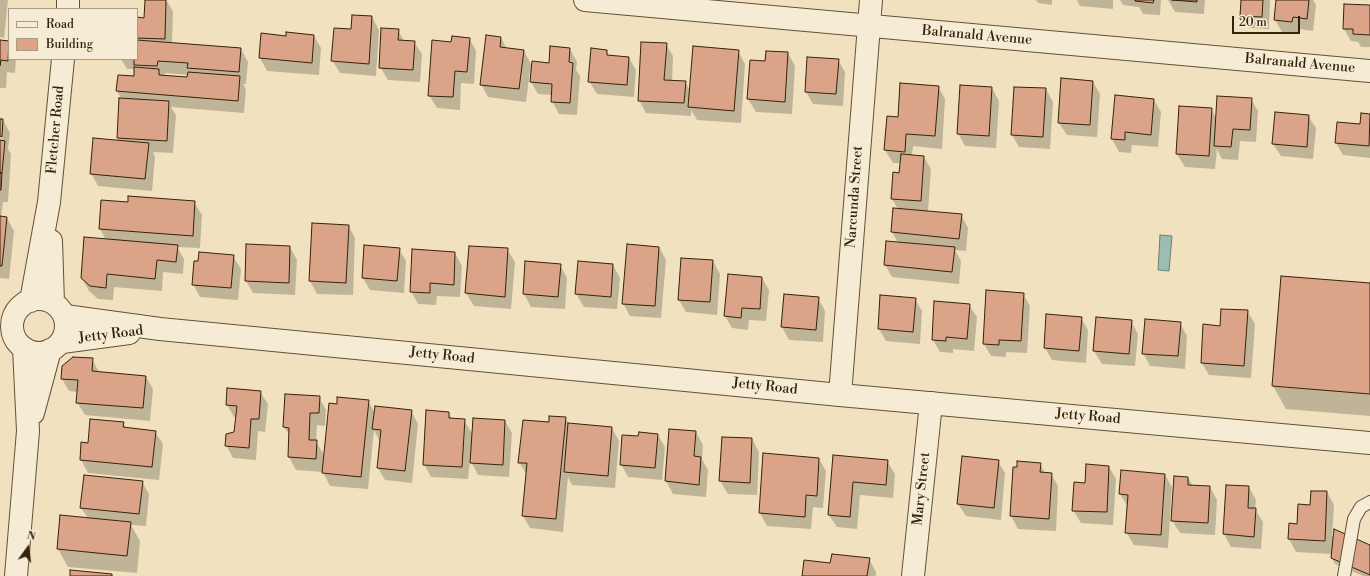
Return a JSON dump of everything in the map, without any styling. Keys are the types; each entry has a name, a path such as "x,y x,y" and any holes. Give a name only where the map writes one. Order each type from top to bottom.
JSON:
{"street":[{"name":"Balranald Avenue","path":"585,0 1370,71"},
{"name":"Narcunda Street","path":"840,395 871,0"},
{"name":"Fletcher Road","path":"16,576 28,431 14,324 49,202 63,60"},
{"name":"Fletcher Road","path":"49,202 59,310"},
{"path":"37,298 46,299 59,310 66,320 66,333 56,346 43,353 32,352 14,324 37,298"},
{"name":"Jetty Road","path":"59,310 160,329 840,395 1370,443"},
{"name":"Jetty Road","path":"56,346 160,329"},
{"name":"Fletcher Road","path":"28,431 56,346"},
{"name":"Mary Street","path":"914,576 931,403"}],"lane":[{"path":"1344,576 1354,519 1361,507 1370,502"}],"water":[{"path":"1160,235 1172,236 1169,271 1158,270"}],"building":[{"path":"145,0 166,0 165,39 138,38 138,17 144,18"},
{"path":"1135,0 1154,0 1153,3"},
{"path":"1172,0 1197,0 1197,2"},
{"path":"1241,0 1263,0 1262,17 1240,16"},
{"path":"1276,0 1309,0 1307,19 1293,17 1292,22 1274,20"},
{"path":"1344,4 1370,5 1370,35 1353,34 1353,29 1343,29"},
{"path":"352,15 372,16 369,64 331,61 334,28 351,29"},
{"path":"381,28 399,29 398,40 415,41 413,70 379,68"},
{"path":"286,32 314,35 312,63 259,58 261,33 286,36"},
{"path":"486,35 501,37 500,47 524,50 519,89 480,85"},
{"path":"452,36 470,38 467,72 455,71 453,97 428,96 432,40 451,42"},
{"path":"0,40 8,41 8,61 1,60 0,66"},
{"path":"138,40 241,48 239,72 187,68 188,63 158,61 157,66 134,65 134,60 138,60"},
{"path":"641,42 667,43 664,80 686,81 684,103 638,101"},
{"path":"550,46 570,48 569,62 573,63 570,103 551,102 552,84 530,82 532,61 549,63"},
{"path":"693,46 739,50 734,111 688,107"},
{"path":"591,48 607,50 607,55 629,57 627,85 588,82"},
{"path":"766,51 788,52 785,102 747,99 750,60 765,61"},
{"path":"807,57 839,59 836,94 805,92"},
{"path":"134,67 159,69 159,75 187,77 188,72 240,76 238,101 116,91 118,75 134,76"},
{"path":"1061,78 1093,81 1090,125 1058,123"},
{"path":"900,83 939,86 935,136 906,134 905,152 884,150 887,116 898,117"},
{"path":"960,85 992,87 989,136 957,134"},
{"path":"1014,87 1046,88 1043,137 1011,135"},
{"path":"1115,95 1154,99 1151,135 1125,132 1125,140 1111,139"},
{"path":"1217,96 1252,98 1250,130 1233,129 1231,147 1214,146"},
{"path":"119,98 169,101 167,141 117,138"},
{"path":"1179,106 1212,108 1209,156 1176,154"},
{"path":"1275,112 1309,115 1307,147 1272,144"},
{"path":"1361,113 1370,114 1369,146 1335,143 1337,122 1360,124"},
{"path":"0,119 3,119 2,137 0,136"},
{"path":"93,138 149,143 145,179 90,174"},
{"path":"0,140 5,141 2,173 0,173"},
{"path":"901,154 924,156 921,201 891,199 893,172 899,173"},
{"path":"0,173 2,173 1,190 0,190"},
{"path":"128,196 195,201 193,236 99,229 101,200 128,202"},
{"path":"893,208 962,214 959,239 891,232"},
{"path":"0,216 7,217 2,266 0,266"},
{"path":"312,223 349,225 346,283 309,281"},
{"path":"84,237 178,245 176,262 157,260 155,279 107,274 106,288 90,286 81,278"},
{"path":"886,241 955,247 952,272 884,265"},
{"path":"246,244 290,246 289,283 245,281"},
{"path":"627,244 659,247 655,306 622,304"},
{"path":"364,245 400,248 397,281 362,278"},
{"path":"469,246 508,248 505,297 465,293"},
{"path":"412,249 455,252 454,285 430,283 430,293 410,292"},
{"path":"199,252 234,255 231,288 192,285 194,261 198,261"},
{"path":"681,258 713,260 710,302 678,300"},
{"path":"525,261 561,264 558,297 523,294"},
{"path":"578,261 613,264 611,297 575,294"},
{"path":"728,274 762,277 760,309 742,308 741,318 724,316"},
{"path":"1281,276 1370,283 1370,394 1272,386"},
{"path":"986,290 1024,293 1021,341 999,340 999,345 983,344"},
{"path":"784,294 819,297 816,330 781,327"},
{"path":"880,295 916,298 913,332 878,329"},
{"path":"934,301 970,304 967,339 946,337 946,341 932,340"},
{"path":"1221,309 1248,310 1244,366 1201,363 1203,324 1220,326"},
{"path":"1046,314 1082,317 1079,351 1044,348"},
{"path":"1096,317 1132,320 1129,354 1093,351"},
{"path":"1145,319 1181,322 1178,356 1142,354"},
{"path":"73,357 93,358 92,371 146,376 143,408 76,403 78,380 61,379 62,366"},
{"path":"227,388 261,391 259,419 251,419 249,448 225,446 226,434 234,432 237,406 226,405"},
{"path":"285,394 320,396 319,413 310,413 309,440 317,440 316,459 288,457 289,428 283,427"},
{"path":"337,397 369,400 361,477 322,473 329,403 337,404"},
{"path":"375,406 412,410 405,471 377,468 381,430 372,429"},
{"path":"426,410 449,412 449,418 465,419 462,467 423,465"},
{"path":"549,416 566,417 556,519 522,516 527,463 518,463 523,420 549,422"},
{"path":"473,418 505,420 503,465 470,463"},
{"path":"90,419 124,422 123,427 156,431 152,467 80,460 81,442 88,443"},
{"path":"568,423 612,427 608,476 564,472"},
{"path":"669,429 696,431 694,456 701,457 699,485 665,481"},
{"path":"639,432 658,434 655,468 620,465 622,435 638,436"},
{"path":"722,437 752,438 750,483 719,481"},
{"path":"763,453 819,458 817,496 806,495 805,517 759,513"},
{"path":"833,455 888,460 886,485 853,482 850,517 828,515"},
{"path":"962,456 999,460 994,508 957,504"},
{"path":"1017,461 1041,463 1040,472 1052,473 1049,519 1010,516 1013,467 1017,467"},
{"path":"1086,464 1109,466 1107,512 1072,511 1074,482 1085,483"},
{"path":"1121,470 1165,474 1161,535 1125,533 1128,495 1119,494"},
{"path":"84,475 143,481 139,514 80,508"},
{"path":"1174,476 1188,477 1188,485 1210,486 1208,523 1171,521"},
{"path":"1226,485 1249,486 1248,508 1256,508 1254,537 1223,534"},
{"path":"1311,491 1327,491 1325,541 1288,539 1289,523 1297,524 1298,504 1310,505"},
{"path":"60,515 131,522 127,556 57,549"},
{"path":"1334,529 1370,545 1370,575 1331,558"},
{"path":"832,554 870,558 867,576 802,576 804,560 830,563"},
{"path":"70,570 112,574 112,576 70,576"}]}
